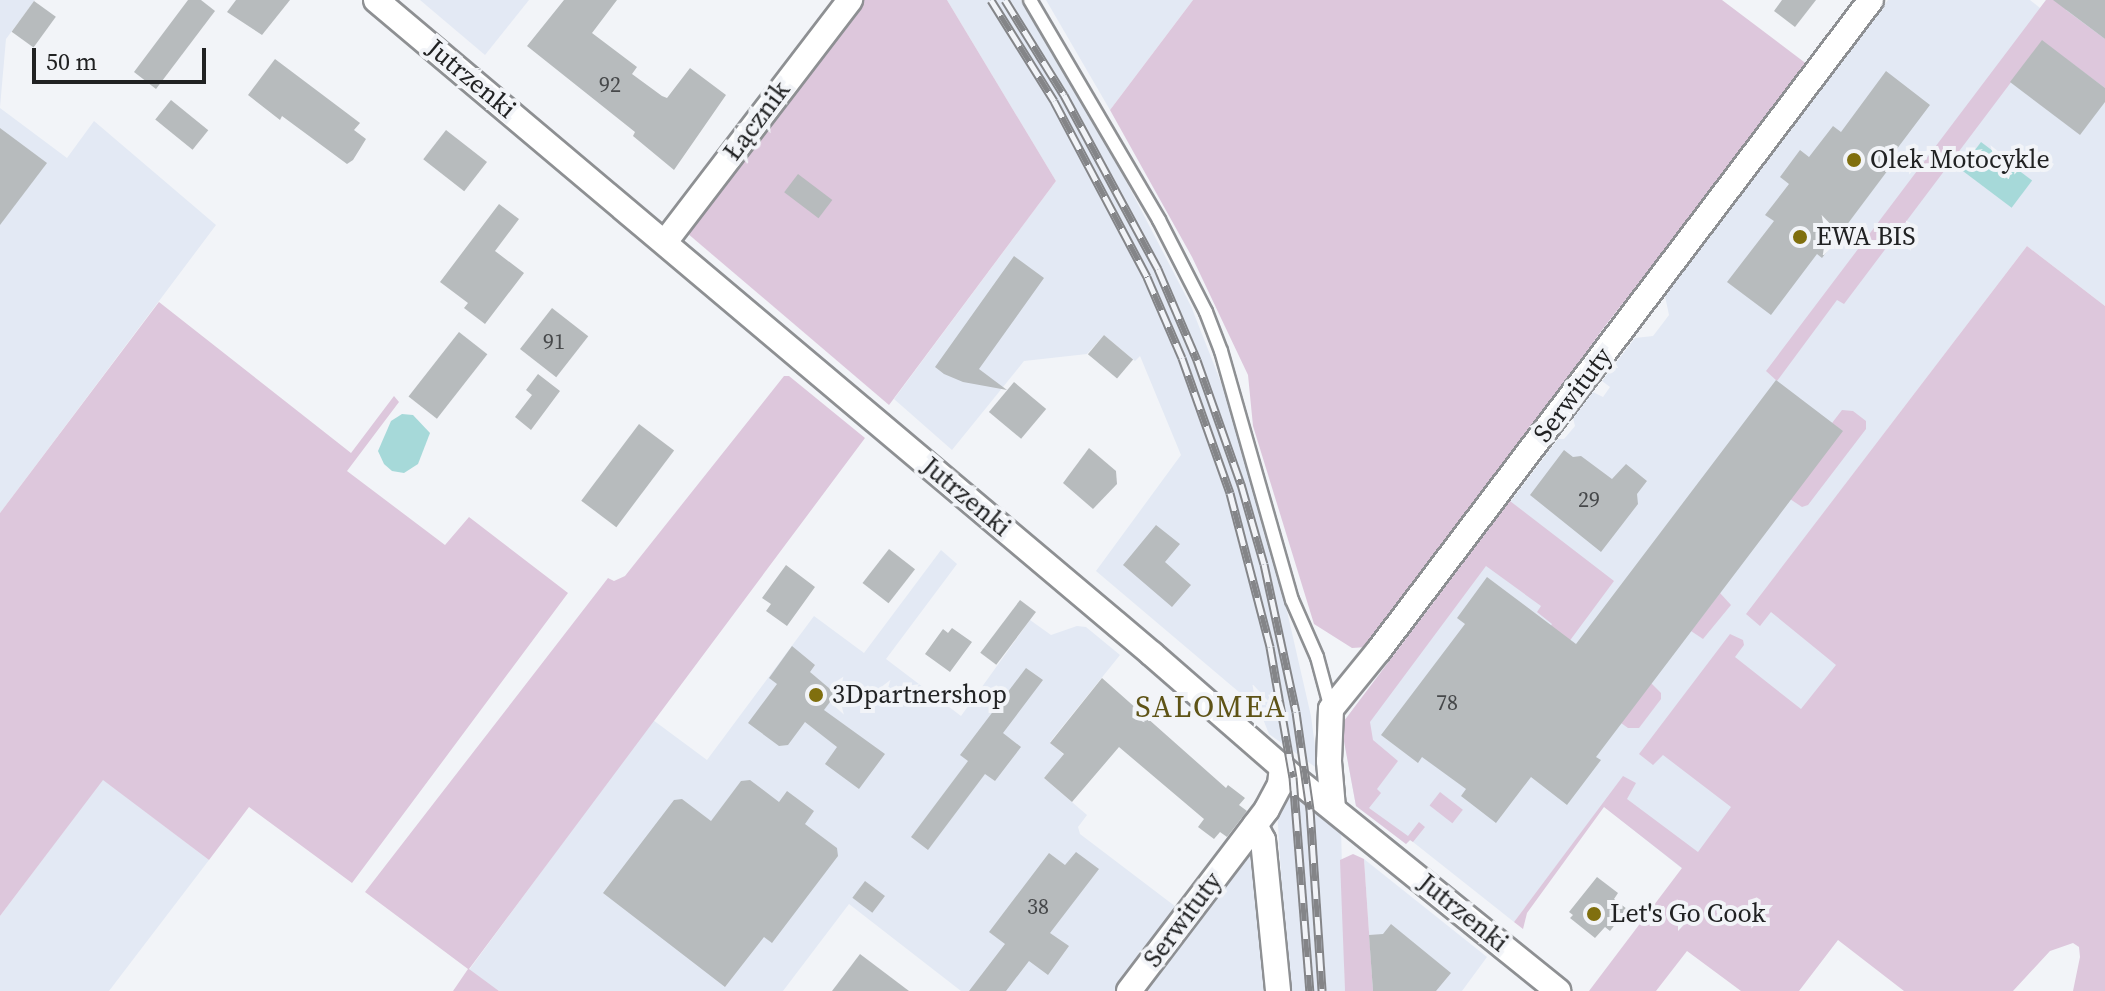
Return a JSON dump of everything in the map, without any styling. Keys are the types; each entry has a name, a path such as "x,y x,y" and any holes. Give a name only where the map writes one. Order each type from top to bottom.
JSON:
{"street":[{"name":"Jutrzenki","path":"376,0 1282,767 1558,991"},
{"name":"Łącznik","path":"665,242 850,0"},
{"name":"Serwituty","path":"1331,709 1453,554 1871,0"},
{"path":"1331,709 1329,761 1333,808"},
{"name":"Serwituty","path":"1129,991 1255,825 1280,785 1282,767"},
{"path":"1255,825 1263,840 1278,991"}],"lane":[{"path":"1030,0 1159,220 1206,312 1221,351 1292,600 1317,657 1331,709"}],"shaded area":[{"path":"0,0 35,0 6,39 0,107"},
{"path":"420,0 529,0 485,55"},
{"path":"860,0 947,0 1056,181 889,405 687,233"},
{"path":"947,0 1021,0 1100,131 1191,306 1231,408 1276,563 1311,716 1318,769 1269,734 1259,709 1096,571 1181,455 1140,356 1135,361 1104,335 1087,354 1024,361 952,450 894,399 1056,181"},
{"path":"1046,0 1193,0 1110,110"},
{"path":"1193,0 1722,0 1808,65 1602,330 1444,552 1367,647 1352,648 1314,624 1253,426 1248,375 1192,257 1110,110"},
{"path":"1888,0 2030,0 2040,8 2046,0 2105,0 2105,306 2027,246 1761,595 1857,668 1804,736 1710,664 1663,723 1755,798 1694,878 1602,805 1514,922 1413,842 1410,840 1406,844 1356,806 1341,725 1558,439 1564,439 1575,426 1573,418 1593,392 1603,397 1610,387 1602,381 1635,338 1653,336 1663,323 1669,315 1665,296"},
{"path":"2046,0 2072,0 2066,10 2105,39 2105,88 2042,41 1844,304 1837,300 1777,381 1766,371"},
{"path":"0,108 67,158 94,121 216,225 0,513"},
{"path":"2027,246 2105,306 2105,991 2073,991 2080,957 2079,947 2073,943 2050,951 2013,991 1904,991 1838,940 1799,991 1741,991 1687,951 1656,991 1589,991 1682,868 1604,807 1527,913 1523,929 1514,922 1623,776 1636,783 1627,799 1698,852 1731,807 1663,755 1653,765 1639,754 1730,634 1743,640 1744,645 1735,657 1801,709 1836,665 1771,612 1760,626 1746,614"},
{"path":"159,302 351,453 394,396 399,402 347,471 445,545 469,517 568,593 352,883 249,807 209,860 103,780 0,916 0,513"},
{"path":"784,376 789,376 865,438 469,969 499,991 453,991 468,969 365,892 608,578 614,581 625,576"},
{"path":"1842,410 1853,411 1866,421 1866,429 1808,505 1802,507 1790,499 1842,431 1832,423"},
{"path":"1510,501 1614,581 1557,658 1538,644 1552,624 1537,612 1541,606 1486,566 1370,722 1373,740 1398,761 1377,789 1381,793 1369,808 1408,836 1419,822 1425,827 1413,842 1410,840 1406,844 1356,806 1341,725"},
{"path":"941,550 957,564 886,659 961,716 1030,620 1051,635 1077,626 1086,627 1120,655 1050,742 1064,755 1044,778 1087,815 1078,827 1080,834 1180,910 1119,991 961,991 849,904 783,991 499,991 469,970 653,720 707,760 814,616 864,653"},
{"path":"1720,593 1731,605 1703,639 1691,631"},
{"path":"1651,683 1661,693 1661,699 1639,728 1628,728 1621,723"},
{"path":"103,779 209,860 109,991 0,991 0,916"},
{"path":"1291,791 1341,827 1345,991 1288,991 1277,808 1281,794"},
{"path":"1440,792 1463,810 1452,823 1430,805"},
{"path":"1247,846 1254,852 1268,991 1141,991"},
{"path":"1353,854 1364,859 1373,991 1345,991 1340,860"},
{"path":"1364,859 1487,957 1462,991 1373,991"}],"water":[{"path":"1981,142 2032,181 2012,208 1961,169"},
{"path":"402,414 413,415 430,433 418,464 404,473 392,471 384,464 378,451 391,421"}],"building":[{"path":"188,0 201,0 215,11 156,89 134,72"},
{"path":"236,0 290,0 262,35 227,12"},
{"path":"564,0 617,0 592,33 637,67 632,74 662,96 667,98 690,68 726,95 674,170 633,136 635,132 527,46"},
{"path":"1782,0 1816,0 1795,27 1774,11"},
{"path":"2053,0 2105,0 2105,39"},
{"path":"34,1 56,17 34,48 12,32"},
{"path":"2042,40 2105,88 2105,102 2080,135 2010,82"},
{"path":"275,59 360,123 354,130 366,139 353,160 347,164 248,95"},
{"path":"1886,71 1930,105 1884,166 1888,170 1822,258 1817,254 1771,315 1727,282 1774,221 1765,215 1789,184 1780,177 1800,150 1809,157 1833,126 1841,132"},
{"path":"171,100 208,130 193,150 155,119"},
{"path":"0,128 47,163 0,225"},
{"path":"446,130 487,162 464,191 423,159"},
{"path":"798,174 832,200 818,218 784,192"},
{"path":"499,204 519,219 495,251 524,273 485,324 464,308 468,303 440,282"},
{"path":"1014,256 1044,278 979,369 1007,390 963,382 944,374 935,367"},
{"path":"552,308 588,336 556,377 520,349"},
{"path":"459,332 487,354 437,419 409,397"},
{"path":"1104,335 1133,359 1117,379 1088,354"},
{"path":"538,374 560,391 531,430 515,417 532,395 526,390"},
{"path":"1776,380 1843,431 1596,757 1601,760 1567,805 1531,777 1496,823 1461,796 1466,789 1422,757 1418,763 1381,735 1465,624 1457,618 1487,577 1576,644"},
{"path":"1014,382 1046,409 1021,439 989,412"},
{"path":"639,424 674,450 616,527 581,501"},
{"path":"1089,448 1116,471 1117,484 1093,509 1063,483"},
{"path":"1564,450 1573,457 1581,456 1612,479 1626,464 1647,481 1637,494 1638,504 1601,552 1530,495"},
{"path":"1156,525 1180,544 1165,562 1191,585 1172,607 1123,565"},
{"path":"889,549 915,569 889,603 863,583"},
{"path":"786,565 815,587 787,626 766,611 771,604 762,598"},
{"path":"1020,600 1036,612 996,665 980,653"},
{"path":"952,628 972,642 950,672 925,654 943,629 948,633"},
{"path":"792,646 815,665 810,672 836,694 824,710 885,754 859,789 825,764 837,747 805,722 788,745 779,746 748,723 777,684 769,678"},
{"path":"1026,668 1043,680 1003,733 1021,747 995,781 985,774 928,850 911,837 968,761 960,755"},
{"path":"1102,678 1226,788 1228,785 1245,798 1239,805 1247,811 1227,837 1220,832 1214,839 1198,827 1204,819 1119,747 1072,802 1044,778 1064,754 1050,743"},
{"path":"750,780 779,802 787,791 814,811 805,824 837,848 838,856 772,943 764,937 725,987 603,893 674,800 682,799 711,821 741,781"},
{"path":"1076,852 1099,869 1050,933 1069,946 1048,975 1029,961 1006,991 969,991 1005,944 989,932 1049,853 1065,865"},
{"path":"1597,877 1618,893 1614,899 1627,909 1610,931 1605,927 1595,938 1570,918 1573,915 1569,912"},
{"path":"865,881 885,896 872,913 852,898"},
{"path":"1391,924 1451,973 1436,991 1373,991 1369,935 1383,934"},
{"path":"860,954 909,991 832,991"}],"railway":[{"path":"991,0 1054,101 1147,277 1182,358 1230,493 1270,647 1293,777 1310,991"},
{"path":"1005,0 1064,95 1158,269 1197,360 1241,484 1264,564 1296,712 1310,809 1322,991"}],"place":[{"name":"Olek Motocykle","path":"1854,160"},
{"name":"EWA BIS","path":"1800,237"},
{"name":"3Dpartnershop","path":"816,695"},
{"name":"Let's Go Cook","path":"1594,914"}],"district":[{"name":"SALOMEA","path":"1211,707"}]}
